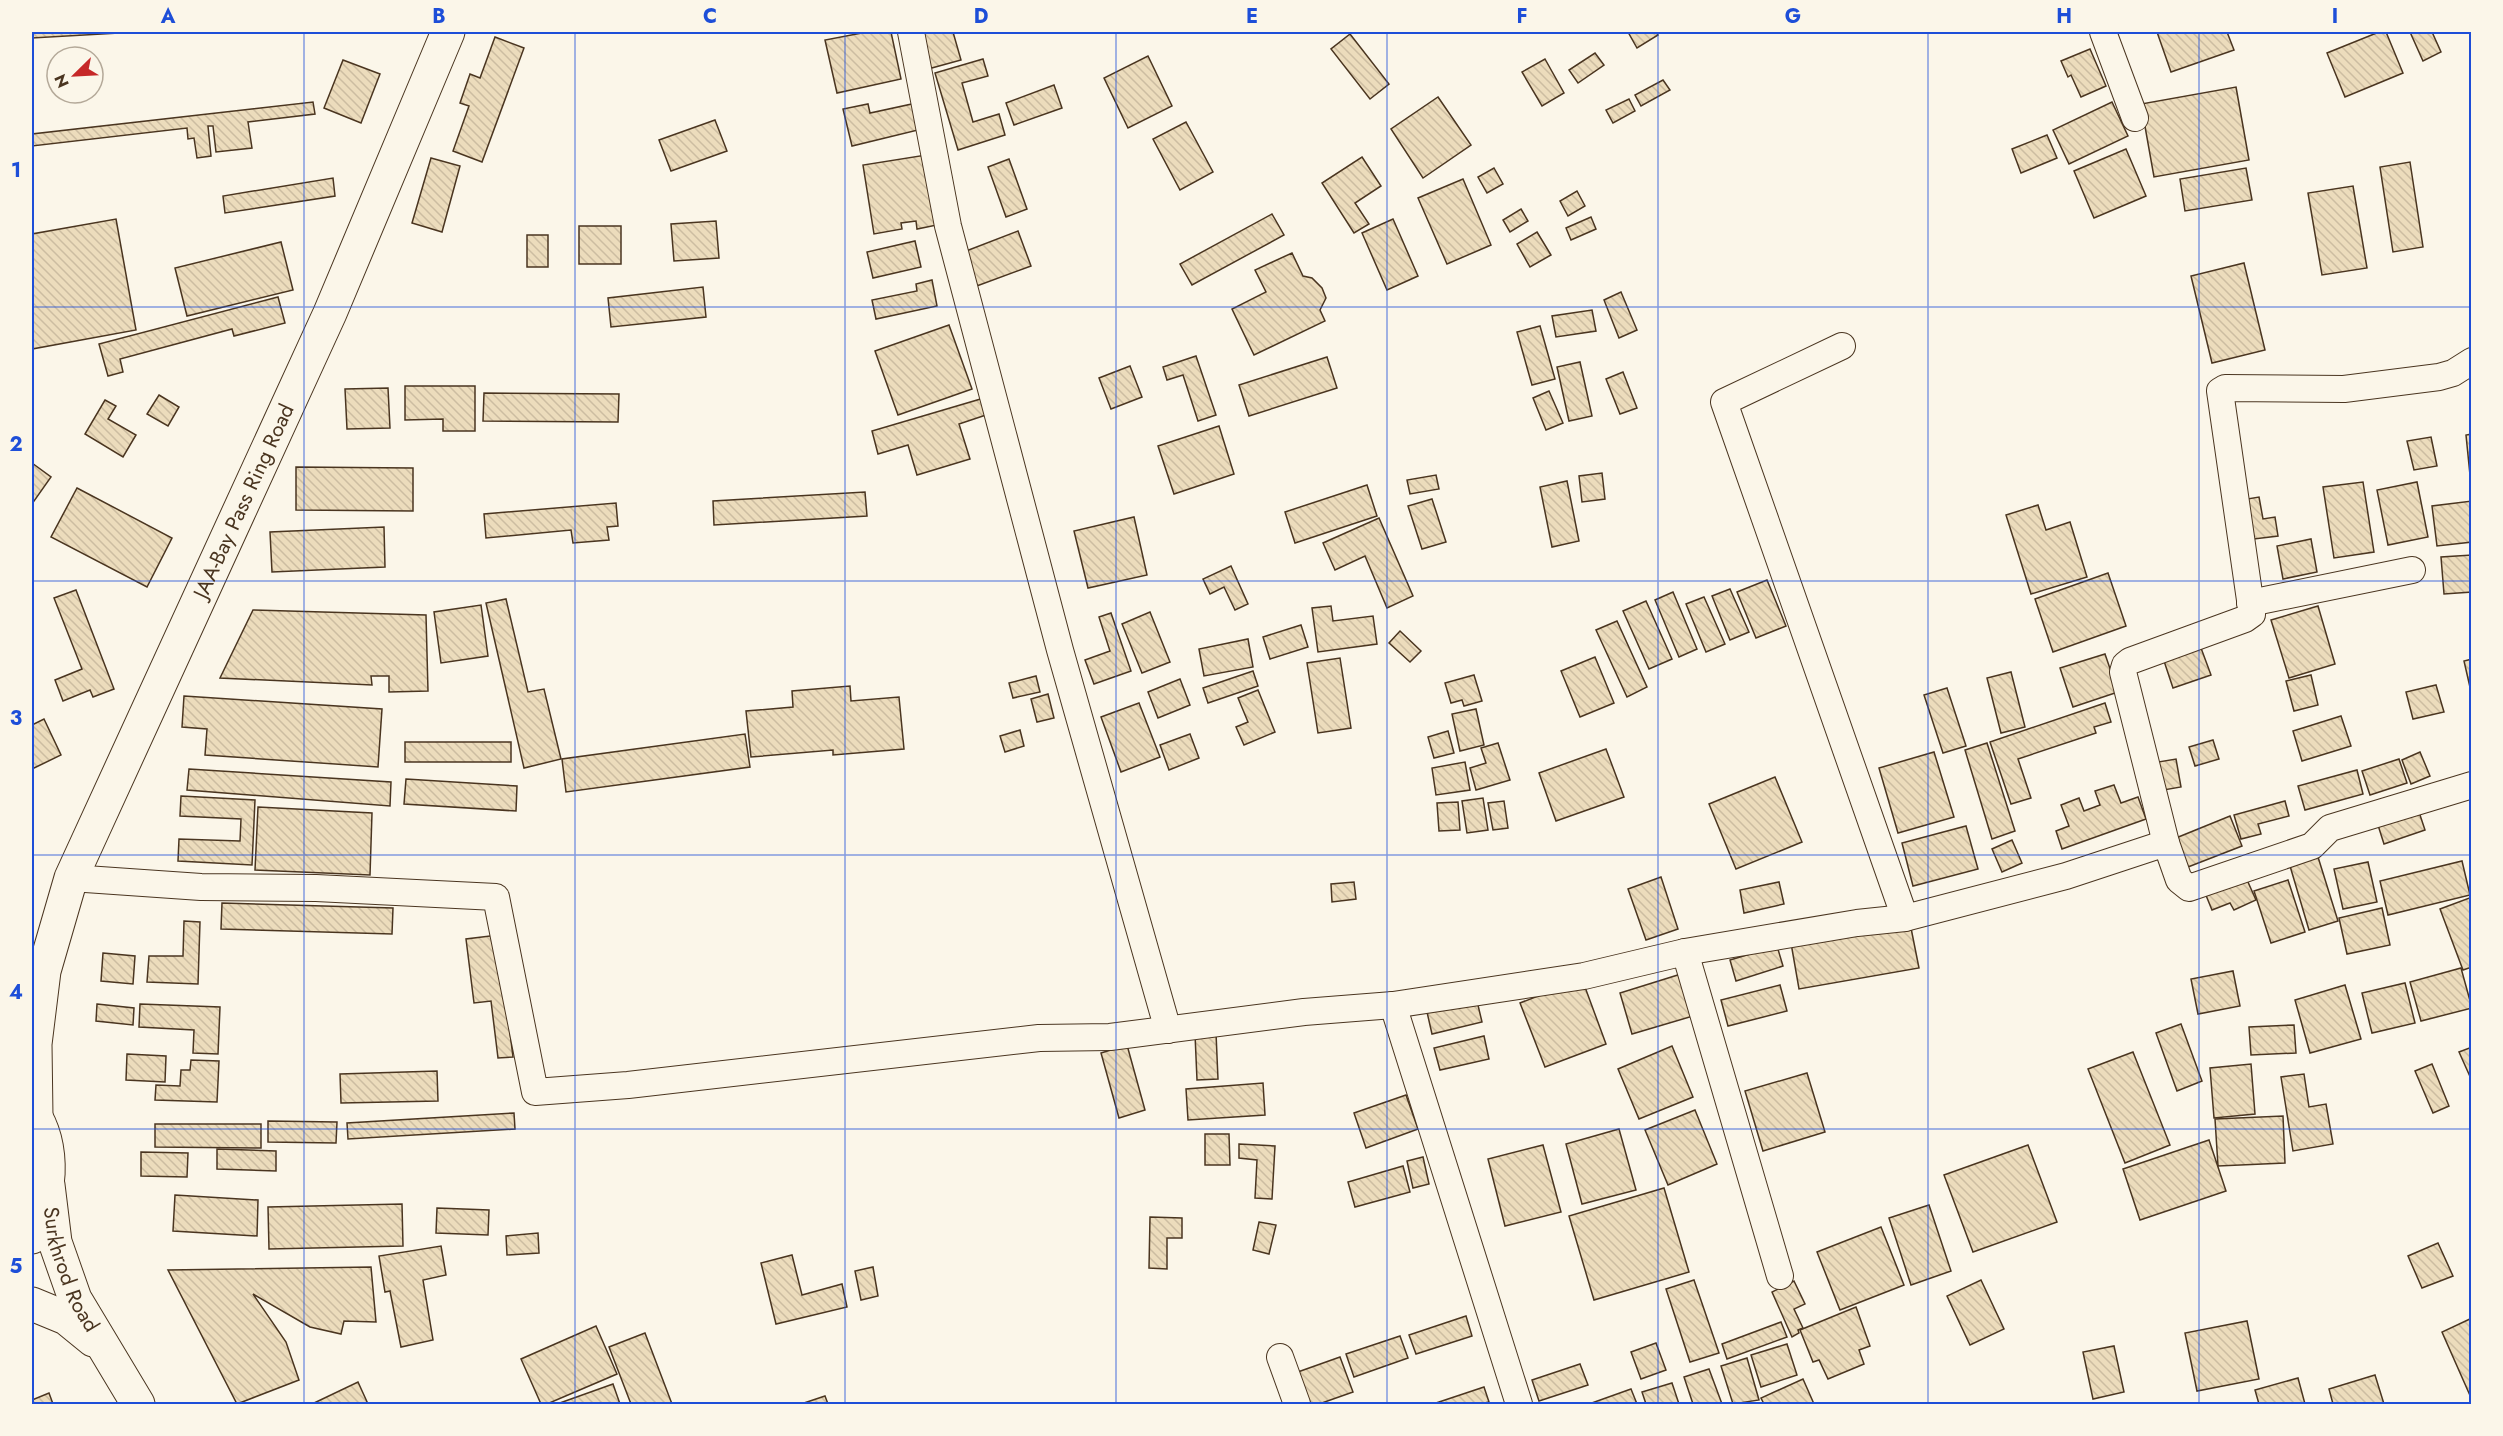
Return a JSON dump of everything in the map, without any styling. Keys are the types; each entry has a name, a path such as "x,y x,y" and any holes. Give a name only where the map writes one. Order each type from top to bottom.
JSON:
{"main road":[{"name":"JAA-Bay Pass Ring Road","path":"48,1183 46,1149 34,1114 38,976 71,878 330,314 448,32"},
{"path":"32,1237 41,1217 48,1183"},
{"name":"Surkhrod Road","path":"48,1183 55,1242 75,1299 138,1404"},
{"name":"Surkhrod Road","path":"32,1304 66,1318 106,1351"}],"street":[{"path":"911,32 948,226 1057,639 1168,1030"},
{"path":"2103,32 2135,118"},
{"path":"1842,346 1724,402 1905,918"},
{"path":"2472,361 2453,373 2439,377 2344,389 2225,388 2220,391 2252,614 2245,619 2124,665 2123,672 2166,843 2179,880 2189,888 2312,846 2330,828 2472,785"},
{"path":"2250,603 2412,570"},
{"path":"71,878 201,887 316,888 496,897 535,1092 628,1085 1039,1038 1110,1037 1304,1012 1393,1005 1584,976 1685,952 1857,922 1905,918 2066,876 2166,843"},
{"path":"1685,952 1780,1276"},
{"path":"1393,1005 1519,1404"},
{"path":"1280,1357 1296,1404"}],"building":[{"path":"32,32 137,32 32,38"},
{"path":"867,32 891,32 901,79 837,93 825,40"},
{"path":"917,32 953,32 961,60 928,69"},
{"path":"1628,32 1656,32 1658,35 1637,48"},
{"path":"2157,32 2227,32 2234,50 2171,72"},
{"path":"2379,32 2386,32 2403,73 2345,97 2327,53"},
{"path":"2410,32 2432,32 2441,52 2423,61"},
{"path":"1350,34 1389,84 1370,99 1331,49"},
{"path":"495,37 524,48 482,162 453,151 469,106 460,103 470,74 480,78"},
{"path":"2090,49 2106,86 2081,97 2071,75 2068,77 2061,61"},
{"path":"1595,53 1604,65 1578,83 1569,70"},
{"path":"1148,56 1172,106 1128,128 1104,78"},
{"path":"983,59 988,76 962,83 973,122 999,114 1005,135 958,150 935,73"},
{"path":"1545,59 1564,93 1542,106 1522,72"},
{"path":"343,60 380,74 361,123 324,108"},
{"path":"1663,80 1670,90 1641,106 1635,95"},
{"path":"1054,85 1062,108 1014,125 1006,103"},
{"path":"2236,87 2249,160 2154,177 2141,104"},
{"path":"1438,97 1471,145 1423,178 1391,129"},
{"path":"1629,99 1635,111 1613,123 1606,110"},
{"path":"313,102 315,114 248,122 252,148 216,152 213,126 208,126 211,156 197,158 194,138 188,139 187,128 32,146 32,134"},
{"path":"2112,102 2128,136 2069,164 2053,130"},
{"path":"868,104 870,113 912,104 918,130 852,146 843,109"},
{"path":"715,120 727,151 671,171 659,140"},
{"path":"1186,122 1213,172 1180,190 1153,139"},
{"path":"2047,135 2057,158 2021,173 2012,149"},
{"path":"2126,149 2146,196 2094,218 2074,171"},
{"path":"926,155 937,225 917,229 916,221 901,223 902,229 874,234 863,165"},
{"path":"1362,157 1381,186 1355,203 1369,224 1354,233 1322,183"},
{"path":"431,158 460,166 442,232 412,223"},
{"path":"1009,159 1027,209 1006,217 988,167"},
{"path":"2410,162 2423,247 2393,252 2380,167"},
{"path":"1494,168 1503,184 1487,193 1478,177"},
{"path":"2246,168 2252,200 2185,211 2180,179"},
{"path":"333,178 335,196 225,213 223,196"},
{"path":"1463,179 1491,245 1447,264 1418,198"},
{"path":"2353,186 2367,268 2322,275 2308,193"},
{"path":"1577,191 1585,206 1568,216 1560,201"},
{"path":"1521,209 1528,221 1510,232 1503,220"},
{"path":"1272,214 1284,235 1192,285 1180,264"},
{"path":"1591,217 1596,229 1571,240 1566,228"},
{"path":"116,219 136,330 32,349 32,234"},
{"path":"1393,219 1418,276 1387,290 1362,233"},
{"path":"716,221 719,258 674,261 671,224"},
{"path":"579,226 621,226 621,264 579,264"},
{"path":"1018,231 1031,266 974,287 961,253"},
{"path":"1537,232 1551,255 1530,267 1517,244"},
{"path":"527,235 548,235 548,267 527,267"},
{"path":"915,241 921,267 873,278 867,252"},
{"path":"281,242 293,290 187,316 175,268"},
{"path":"1292,253 1303,276 1312,278 1322,288 1326,298 1320,310 1325,321 1254,355 1232,309 1266,292 1255,270"},
{"path":"2244,263 2265,350 2212,363 2191,276"},
{"path":"932,280 937,306 876,319 872,300 917,291 916,284"},
{"path":"703,287 706,317 611,327 608,298"},
{"path":"1621,292 1637,330 1619,338 1604,300"},
{"path":"278,297 285,323 234,336 232,329 120,359 123,372 108,376 99,344"},
{"path":"1592,310 1596,331 1556,337 1552,316"},
{"path":"949,325 972,389 898,415 875,351"},
{"path":"1540,326 1555,379 1532,385 1517,332"},
{"path":"1196,356 1216,415 1198,421 1183,375 1167,380 1163,367"},
{"path":"1327,357 1337,388 1249,416 1239,385"},
{"path":"1580,362 1592,416 1569,421 1557,367"},
{"path":"1130,366 1142,397 1111,409 1099,378"},
{"path":"1623,372 1637,408 1620,414 1606,379"},
{"path":"405,386 475,386 475,431 443,431 443,419 405,420"},
{"path":"388,388 390,428 347,429 345,389"},
{"path":"1549,391 1563,423 1546,430 1533,398"},
{"path":"484,393 619,394 618,422 483,421"},
{"path":"159,395 179,407 168,426 147,414"},
{"path":"984,398 989,414 959,424 970,459 917,475 908,445 878,454 872,431"},
{"path":"105,400 116,406 108,419 136,435 123,457 85,434"},
{"path":"1219,426 1234,474 1174,494 1158,446"},
{"path":"2472,434 2472,474 2470,475 2466,435"},
{"path":"2431,437 2437,466 2414,470 2407,441"},
{"path":"32,463 51,477 32,504"},
{"path":"296,467 413,468 413,511 296,510"},
{"path":"1602,473 1605,499 1582,502 1579,476"},
{"path":"1436,475 1439,489 1410,494 1407,480"},
{"path":"1567,481 1579,541 1552,547 1540,487"},
{"path":"2363,482 2374,552 2334,558 2323,487"},
{"path":"2417,482 2428,537 2388,545 2377,490"},
{"path":"1367,485 1377,516 1295,543 1285,512"},
{"path":"77,488 172,538 147,587 51,537"},
{"path":"865,492 867,516 714,525 713,501"},
{"path":"2259,497 2263,519 2275,517 2278,536 2254,539 2247,499"},
{"path":"1432,499 1446,542 1422,549 1408,506"},
{"path":"2472,501 2472,542 2437,546 2432,506"},
{"path":"616,503 618,526 607,527 609,540 573,543 571,530 486,538 484,514"},
{"path":"2038,505 2046,530 2070,522 2087,577 2031,594 2006,515"},
{"path":"1134,517 1147,575 1088,588 1074,531"},
{"path":"1379,518 1413,596 1387,608 1365,556 1335,570 1323,543"},
{"path":"384,527 385,567 272,572 270,532"},
{"path":"2311,539 2317,572 2283,579 2277,546"},
{"path":"2472,555 2472,592 2444,594 2441,557"},
{"path":"1231,566 1248,604 1235,610 1224,587 1210,594 1203,579"},
{"path":"2108,573 2126,626 2053,652 2035,599"},
{"path":"1767,580 1786,626 1756,638 1737,592"},
{"path":"1730,589 1749,632 1730,640 1712,596"},
{"path":"76,590 114,689 93,697 90,690 63,701 55,680 82,669 54,598"},
{"path":"1673,592 1697,649 1679,657 1655,600"},
{"path":"1704,597 1725,644 1706,652 1686,604"},
{"path":"506,599 528,692 544,689 561,759 524,768 486,603"},
{"path":"1646,601 1672,659 1649,669 1623,611"},
{"path":"481,605 488,656 441,663 434,612"},
{"path":"1331,606 1333,621 1373,616 1377,644 1318,652 1312,608"},
{"path":"2318,606 2335,664 2289,678 2271,620"},
{"path":"253,610 426,615 428,691 389,692 389,676 371,676 372,685 220,678"},
{"path":"1150,612 1170,662 1142,673 1122,624"},
{"path":"1111,613 1131,671 1094,684 1085,660 1110,651 1099,617"},
{"path":"1617,621 1647,687 1627,697 1596,630"},
{"path":"1301,625 1308,647 1270,659 1263,637"},
{"path":"1400,631 1421,651 1410,662 1389,643"},
{"path":"1248,639 1253,667 1204,676 1199,649"},
{"path":"2201,648 2211,675 2173,688 2164,661"},
{"path":"2105,654 2118,692 2073,707 2060,668"},
{"path":"1595,657 1614,703 1580,717 1561,671"},
{"path":"1340,658 1351,728 1318,733 1307,663"},
{"path":"2472,659 2472,696 2464,661"},
{"path":"1253,671 1258,686 1208,703 1203,688"},
{"path":"2011,672 2025,727 2001,733 1987,678"},
{"path":"1474,675 1482,701 1464,706 1462,700 1451,703 1445,683"},
{"path":"2311,675 2318,705 2294,711 2286,681"},
{"path":"1036,676 1040,692 1013,698 1009,683"},
{"path":"1180,679 1190,705 1158,718 1148,692"},
{"path":"2436,685 2444,712 2413,719 2406,692"},
{"path":"850,686 851,701 899,697 904,749 833,755 833,750 751,757 746,711 793,707 792,691"},
{"path":"1947,688 1966,746 1943,753 1924,695"},
{"path":"1258,690 1275,732 1244,745 1236,727 1248,722 1238,698"},
{"path":"1048,694 1054,718 1037,722 1031,699"},
{"path":"184,696 382,709 378,767 205,755 207,729 182,727"},
{"path":"1139,703 1160,757 1121,772 1101,717"},
{"path":"2105,703 2111,722 2094,727 2096,733 2018,759 2031,798 2011,804 1990,742"},
{"path":"1476,709 1484,745 1460,751 1452,714"},
{"path":"2341,716 2351,746 2302,761 2293,731"},
{"path":"44,719 61,755 32,769 32,725"},
{"path":"1020,730 1024,746 1005,752 1000,736"},
{"path":"1448,731 1454,753 1434,758 1428,737"},
{"path":"745,734 750,767 566,792 562,759"},
{"path":"1190,734 1199,758 1169,770 1160,745"},
{"path":"2213,740 2219,759 2195,766 2189,747"},
{"path":"405,742 511,742 511,762 405,762"},
{"path":"1498,743 1510,780 1476,790 1470,768 1486,763 1481,748"},
{"path":"1987,743 2015,831 1992,839 1965,750"},
{"path":"1606,749 1624,797 1556,821 1539,773"},
{"path":"1934,752 1954,817 1898,833 1879,768"},
{"path":"2420,752 2430,776 2411,784 2402,760"},
{"path":"2176,759 2181,787 2158,791 2152,763"},
{"path":"2399,759 2407,783 2370,795 2362,771"},
{"path":"1465,762 1470,790 1436,795 1432,768"},
{"path":"189,769 391,782 390,806 187,790"},
{"path":"2357,770 2363,794 2305,810 2298,786"},
{"path":"1775,777 1802,842 1736,869 1709,804"},
{"path":"406,779 517,786 516,811 404,804"},
{"path":"2114,785 2121,803 2138,797 2146,819 2062,849 2056,831 2069,826 2061,805 2079,798 2084,811 2100,805 2095,791"},
{"path":"181,796 255,800 252,865 178,861 179,839 240,841 241,819 180,816"},
{"path":"1483,798 1488,830 1467,833 1462,801"},
{"path":"1504,801 1508,828 1493,830 1488,803"},
{"path":"2285,801 2289,816 2258,824 2261,834 2241,839 2234,815"},
{"path":"1458,802 1460,830 1439,831 1437,803"},
{"path":"258,807 372,813 370,875 255,870"},
{"path":"2418,809 2425,830 2384,844 2377,822"},
{"path":"2230,816 2242,846 2188,867 2176,838"},
{"path":"1966,826 1978,869 1913,886 1902,843"},
{"path":"2012,840 2022,863 2002,872 1992,849"},
{"path":"2318,857 2338,921 2309,930 2290,866"},
{"path":"2462,861 2470,895 2388,915 2380,881"},
{"path":"2368,862 2377,902 2343,909 2334,869"},
{"path":"2243,871 2256,900 2234,910 2230,903 2212,910 2203,888"},
{"path":"1661,877 1678,929 1646,940 1628,889"},
{"path":"2288,880 2305,932 2271,943 2254,891"},
{"path":"1354,882 1356,899 1332,902 1331,884"},
{"path":"1779,882 1784,904 1744,913 1740,890"},
{"path":"2472,897 2472,967 2463,970 2440,909"},
{"path":"222,903 393,908 392,934 221,929"},
{"path":"2382,908 2390,945 2347,954 2339,918"},
{"path":"184,921 200,922 198,984 147,982 149,956 183,956"},
{"path":"1910,923 1919,968 1799,989 1791,943"},
{"path":"498,935 513,1057 498,1058 491,1001 474,1003 466,939"},
{"path":"1777,946 1783,966 1736,981 1730,960"},
{"path":"103,953 135,956 133,984 101,981"},
{"path":"2461,968 2472,1008 2421,1021 2410,982"},
{"path":"2233,971 2240,1006 2198,1014 2191,979"},
{"path":"1681,974 1693,1016 1632,1034 1620,993"},
{"path":"1582,979 1606,1044 1545,1067 1520,1003"},
{"path":"2405,983 2415,1023 2372,1033 2362,993"},
{"path":"1780,985 1787,1011 1728,1026 1721,1000"},
{"path":"2345,985 2361,1039 2310,1053 2295,1000"},
{"path":"1477,1001 1482,1022 1432,1034 1427,1012"},
{"path":"97,1004 134,1008 133,1025 96,1021"},
{"path":"140,1004 220,1007 218,1054 193,1053 194,1030 139,1027"},
{"path":"2181,1024 2202,1081 2177,1091 2156,1033"},
{"path":"2294,1025 2296,1053 2251,1055 2249,1027"},
{"path":"1216,1033 1218,1079 1197,1080 1195,1034"},
{"path":"1484,1036 1489,1059 1440,1070 1434,1048"},
{"path":"1127,1045 1145,1110 1119,1118 1101,1053"},
{"path":"1672,1046 1693,1097 1639,1119 1618,1069"},
{"path":"2472,1047 2472,1081 2459,1052"},
{"path":"2133,1052 2170,1145 2125,1163 2088,1069"},
{"path":"127,1054 166,1056 165,1082 126,1080"},
{"path":"191,1060 219,1061 217,1102 155,1100 156,1085 180,1086 181,1070 190,1070"},
{"path":"2251,1064 2255,1114 2214,1118 2210,1068"},
{"path":"2432,1064 2449,1106 2433,1113 2415,1071"},
{"path":"437,1071 438,1101 341,1103 340,1074"},
{"path":"1807,1073 1825,1132 1763,1151 1745,1091"},
{"path":"2304,1074 2309,1107 2326,1104 2333,1144 2293,1151 2281,1077"},
{"path":"1263,1083 1265,1115 1188,1120 1186,1089"},
{"path":"1406,1095 1418,1129 1366,1148 1354,1113"},
{"path":"1695,1110 1717,1164 1668,1185 1645,1130"},
{"path":"514,1113 515,1129 348,1139 347,1123"},
{"path":"2283,1116 2285,1163 2218,1166 2215,1119"},
{"path":"268,1121 337,1122 336,1143 268,1142"},
{"path":"155,1124 261,1124 261,1148 155,1147"},
{"path":"1619,1129 1636,1190 1582,1204 1566,1144"},
{"path":"1205,1134 1229,1134 1230,1165 1205,1165"},
{"path":"2209,1140 2226,1191 2140,1220 2123,1169"},
{"path":"1239,1144 1275,1146 1272,1199 1255,1198 1257,1160 1239,1158"},
{"path":"1543,1145 1561,1212 1505,1226 1488,1159"},
{"path":"2028,1145 2057,1222 1973,1252 1944,1175"},
{"path":"217,1149 276,1151 276,1171 217,1169"},
{"path":"141,1152 188,1153 187,1177 141,1176"},
{"path":"1423,1157 1429,1184 1413,1188 1407,1161"},
{"path":"1403,1166 1410,1192 1355,1207 1348,1182"},
{"path":"1664,1188 1689,1272 1594,1300 1569,1216"},
{"path":"175,1195 258,1200 257,1236 173,1231"},
{"path":"402,1204 403,1246 269,1249 268,1207"},
{"path":"1929,1205 1951,1271 1911,1285 1889,1218"},
{"path":"437,1208 489,1210 488,1235 436,1233"},
{"path":"1150,1217 1182,1218 1182,1238 1167,1238 1167,1269 1149,1268"},
{"path":"1259,1222 1276,1225 1269,1254 1253,1250"},
{"path":"1881,1227 1904,1285 1840,1310 1817,1252"},
{"path":"538,1233 539,1253 507,1255 506,1236"},
{"path":"2438,1243 2453,1276 2422,1288 2408,1256"},
{"path":"441,1246 446,1275 423,1280 433,1340 401,1347 390,1291 385,1292 379,1256"},
{"path":"792,1255 802,1295 842,1284 847,1307 776,1324 761,1263"},
{"path":"371,1267 376,1322 344,1321 341,1334 310,1327 253,1294 286,1342 299,1380 237,1404 168,1270"},
{"path":"873,1267 878,1296 861,1300 855,1271"},
{"path":"1694,1280 1719,1353 1690,1362 1666,1289"},
{"path":"1981,1280 2004,1329 1970,1345 1947,1296"},
{"path":"1794,1281 1805,1304 1794,1309 1803,1328 1792,1337 1772,1292"},
{"path":"1856,1307 1870,1346 1859,1350 1864,1364 1828,1379 1819,1360 1813,1362 1800,1330"},
{"path":"1466,1316 1472,1336 1416,1354 1409,1335"},
{"path":"2472,1318 2472,1400 2442,1332"},
{"path":"2247,1321 2259,1379 2197,1391 2185,1333"},
{"path":"1781,1322 1787,1337 1727,1359 1722,1344"},
{"path":"596,1326 617,1374 547,1404 541,1404 521,1359"},
{"path":"645,1333 672,1404 631,1404 609,1347"},
{"path":"1400,1336 1408,1358 1354,1377 1346,1354"},
{"path":"1656,1343 1666,1370 1641,1379 1631,1352"},
{"path":"1787,1344 1797,1375 1761,1387 1751,1355"},
{"path":"2114,1346 2124,1392 2093,1399 2083,1352"},
{"path":"1340,1357 1353,1392 1319,1404 1307,1404 1295,1373"},
{"path":"1747,1358 1759,1400 1733,1404 1721,1366"},
{"path":"1580,1364 1588,1385 1539,1401 1532,1380"},
{"path":"1709,1369 1722,1404 1693,1404 1684,1377"},
{"path":"2375,1375 2384,1404 2333,1404 2329,1389"},
{"path":"2298,1378 2305,1404 2259,1404 2255,1390"},
{"path":"1803,1379 1814,1404 1764,1404 1761,1398"},
{"path":"358,1382 368,1404 312,1404"},
{"path":"1672,1383 1679,1404 1646,1404 1642,1392"},
{"path":"613,1384 620,1404 557,1404"},
{"path":"1484,1387 1489,1402 1433,1404"},
{"path":"1631,1389 1637,1404 1589,1404"},
{"path":"49,1393 53,1404 32,1404 32,1400"},
{"path":"825,1396 828,1404 801,1404"}]}
